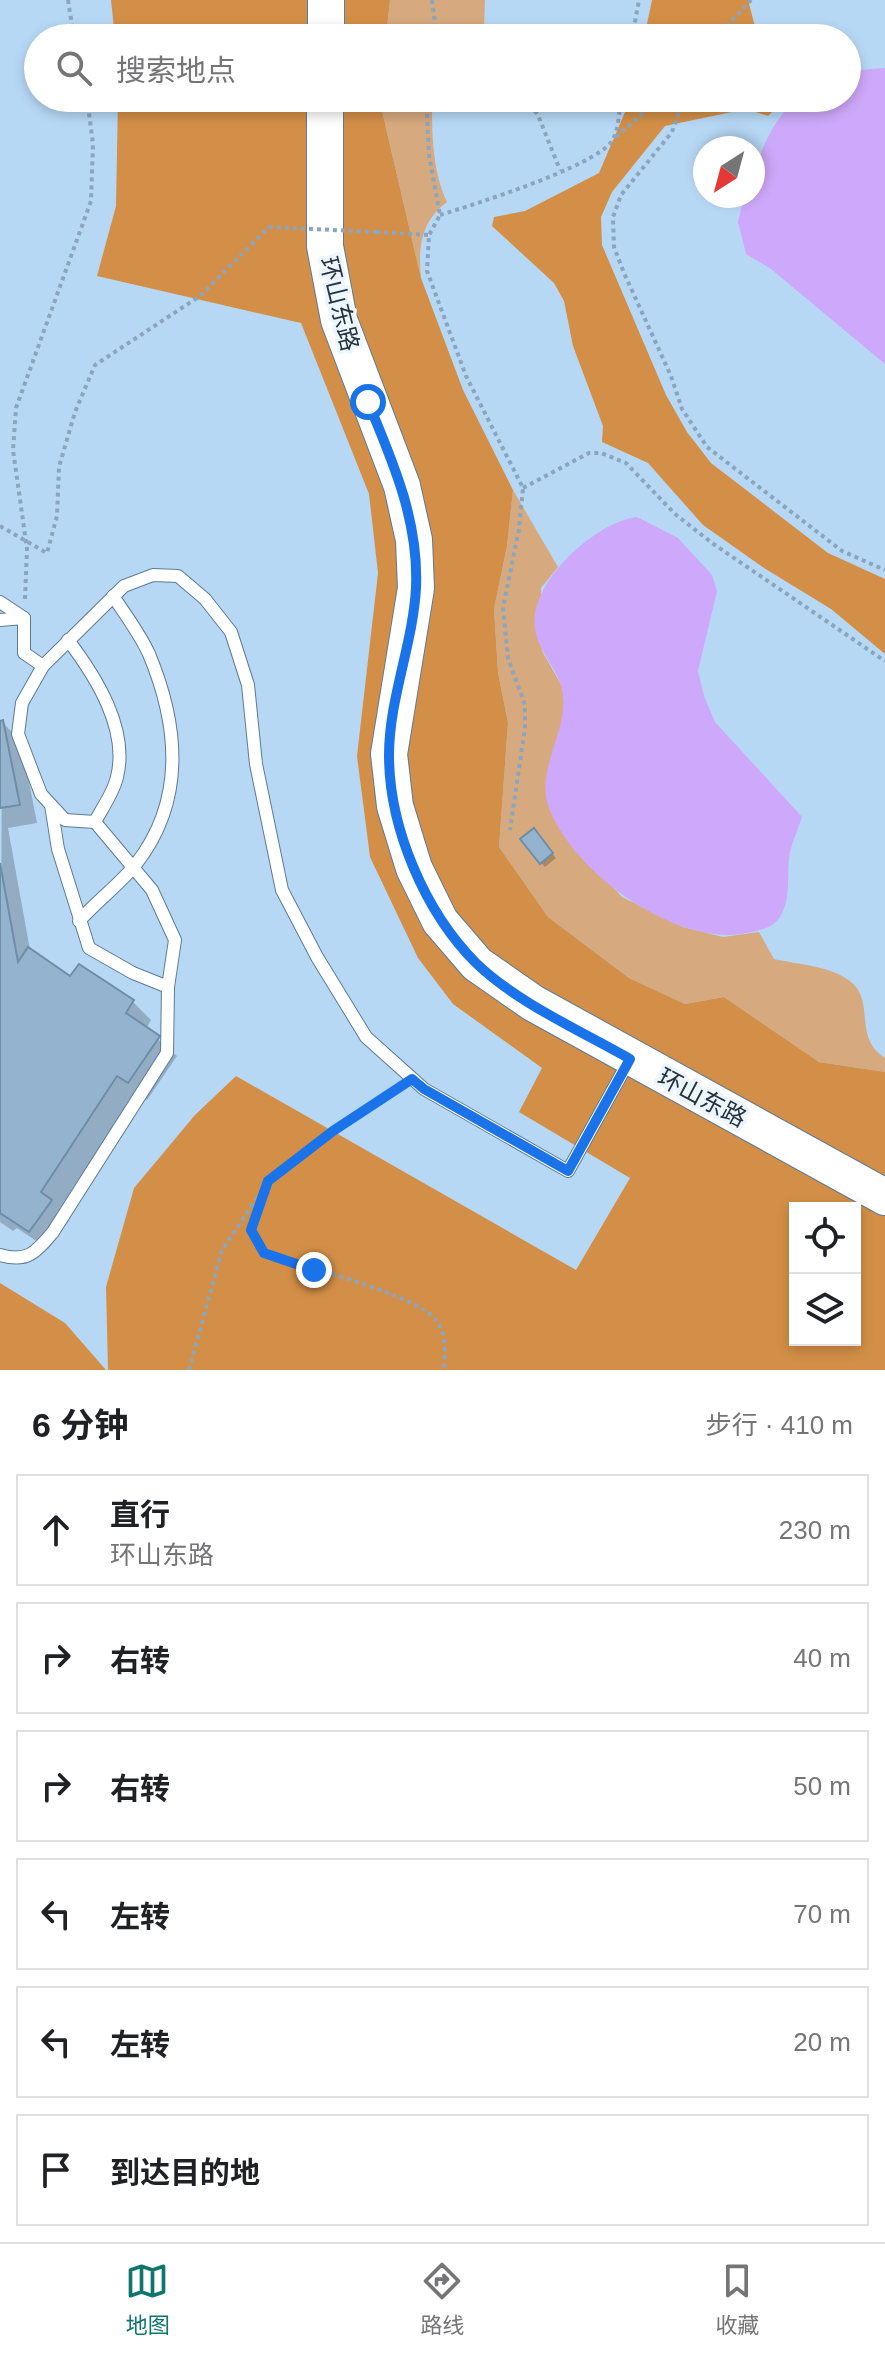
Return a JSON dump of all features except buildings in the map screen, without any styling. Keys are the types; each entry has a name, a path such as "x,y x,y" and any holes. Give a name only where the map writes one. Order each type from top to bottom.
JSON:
{"street":[{"path":"326,0 326,24"},
{"name":"环山东路","path":"325,112 325,246 339,320 402,486 414,540 416,588 389,754 395,806 440,921 477,964 533,1003 885,1197"}],"lane":[{"path":"0,1255 17,1260 32,1256 39,1248 167,1053 168,987 175,940 152,890 95,822 65,820 41,794 18,734 22,703 43,666 124,586 153,575 178,576 205,599 231,632 248,685 256,764 282,890 317,957 366,1037 424,1089 568,1171 630,1059"},
{"path":"79,921 135,866 163,821 173,784 170,718 148,652 113,596"},
{"path":"0,602 24,618"},
{"path":"0,620 24,618"},
{"path":"24,618 24,653 43,666"},
{"path":"68,640 90,670 107,704 118,746 117,778 95,822"},
{"path":"51,805 58,849 89,948 133,973 168,987"}],"path":[{"path":"68,0 72,24"},
{"path":"432,0 436,24"},
{"path":"635,24 639,0"},
{"path":"729,24 751,0"},
{"path":"24,618 25,540 13,450 16,408 91,201 93,144 89,112"},
{"path":"427,112 429,155 440,215 429,235 427,271 466,376 523,488 519,529 503,608 508,658 525,705 525,728 510,830"},
{"path":"536,112 560,170"},
{"path":"614,139 619,112"},
{"path":"440,215 512,192 597,156 644,112"},
{"path":"679,112 672,132 628,185 613,217 614,247 671,376 682,409 707,447 842,551 885,570"},
{"path":"0,526 47,553 57,516 59,467 75,412 95,365 200,296 269,227 429,235"},
{"path":"523,488 589,453 601,453 626,463 675,514 712,543 885,661"},
{"path":"189,1370 222,1250 268,1181 333,1131 412,1079"},
{"path":"268,1181 251,1230 264,1253 416,1304 437,1321 446,1344 444,1370"}],"shaded area":[{"path":"111,0 390,0 387,24 114,24"},
{"path":"390,0 485,0 484,24 387,24"},
{"path":"652,0 748,0 754,24 647,24"},
{"path":"885,68 885,364 771,269 746,254 738,222 741,208 765,208 765,143 785,112 861,112 861,70"},
{"path":"118,112 382,112 421,278 463,390 513,490 507,546 494,609 498,672 508,723 499,847 548,917 629,978 685,1004 724,997 819,1062 885,1072 885,1370 108,1370 106,1287 134,1188 195,1115 236,1076 576,1270 630,1178 519,1112 542,1068 453,1004 418,958 370,857 357,756 378,573 369,494 301,323 97,276 116,206"},
{"path":"382,112 432,112 436,164 447,202 432,218 423,236 421,278"},
{"path":"625,112 732,112 665,126 612,192 601,217 602,245 666,395 687,432 711,463 828,553 885,579 885,654 831,609 764,568 703,525 648,463 602,442 603,426 573,346 564,301 554,283 492,226 494,217 525,211 599,173"},
{"path":"513,490 558,567 541,588 542,651 562,686 565,710 547,779 549,808 565,832 622,897 683,927 723,937 759,932 774,959 821,968 847,979 861,997 869,1039 885,1058 885,1072 819,1062 724,997 685,1004 629,978 548,917 499,847 508,723 498,672 494,609 507,546"},
{"path":"637,517 678,538 712,575 717,591 698,671 704,696 715,722 802,817 790,852 784,910 773,924 758,931 715,934 686,928 657,916 629,899 580,857 549,808 546,778 563,704 560,681 537,637 536,611 553,575 584,543 620,521"},
{"path":"0,1283 65,1323 106,1370 0,1370"}],"route":[{"path":"314,1270 264,1253 251,1230 268,1181 333,1131 412,1079 424,1089 568,1171 630,1059 533,1003 477,964 440,921 414,868 395,806 389,754 416,588 414,540 402,486 368,402"}]}
